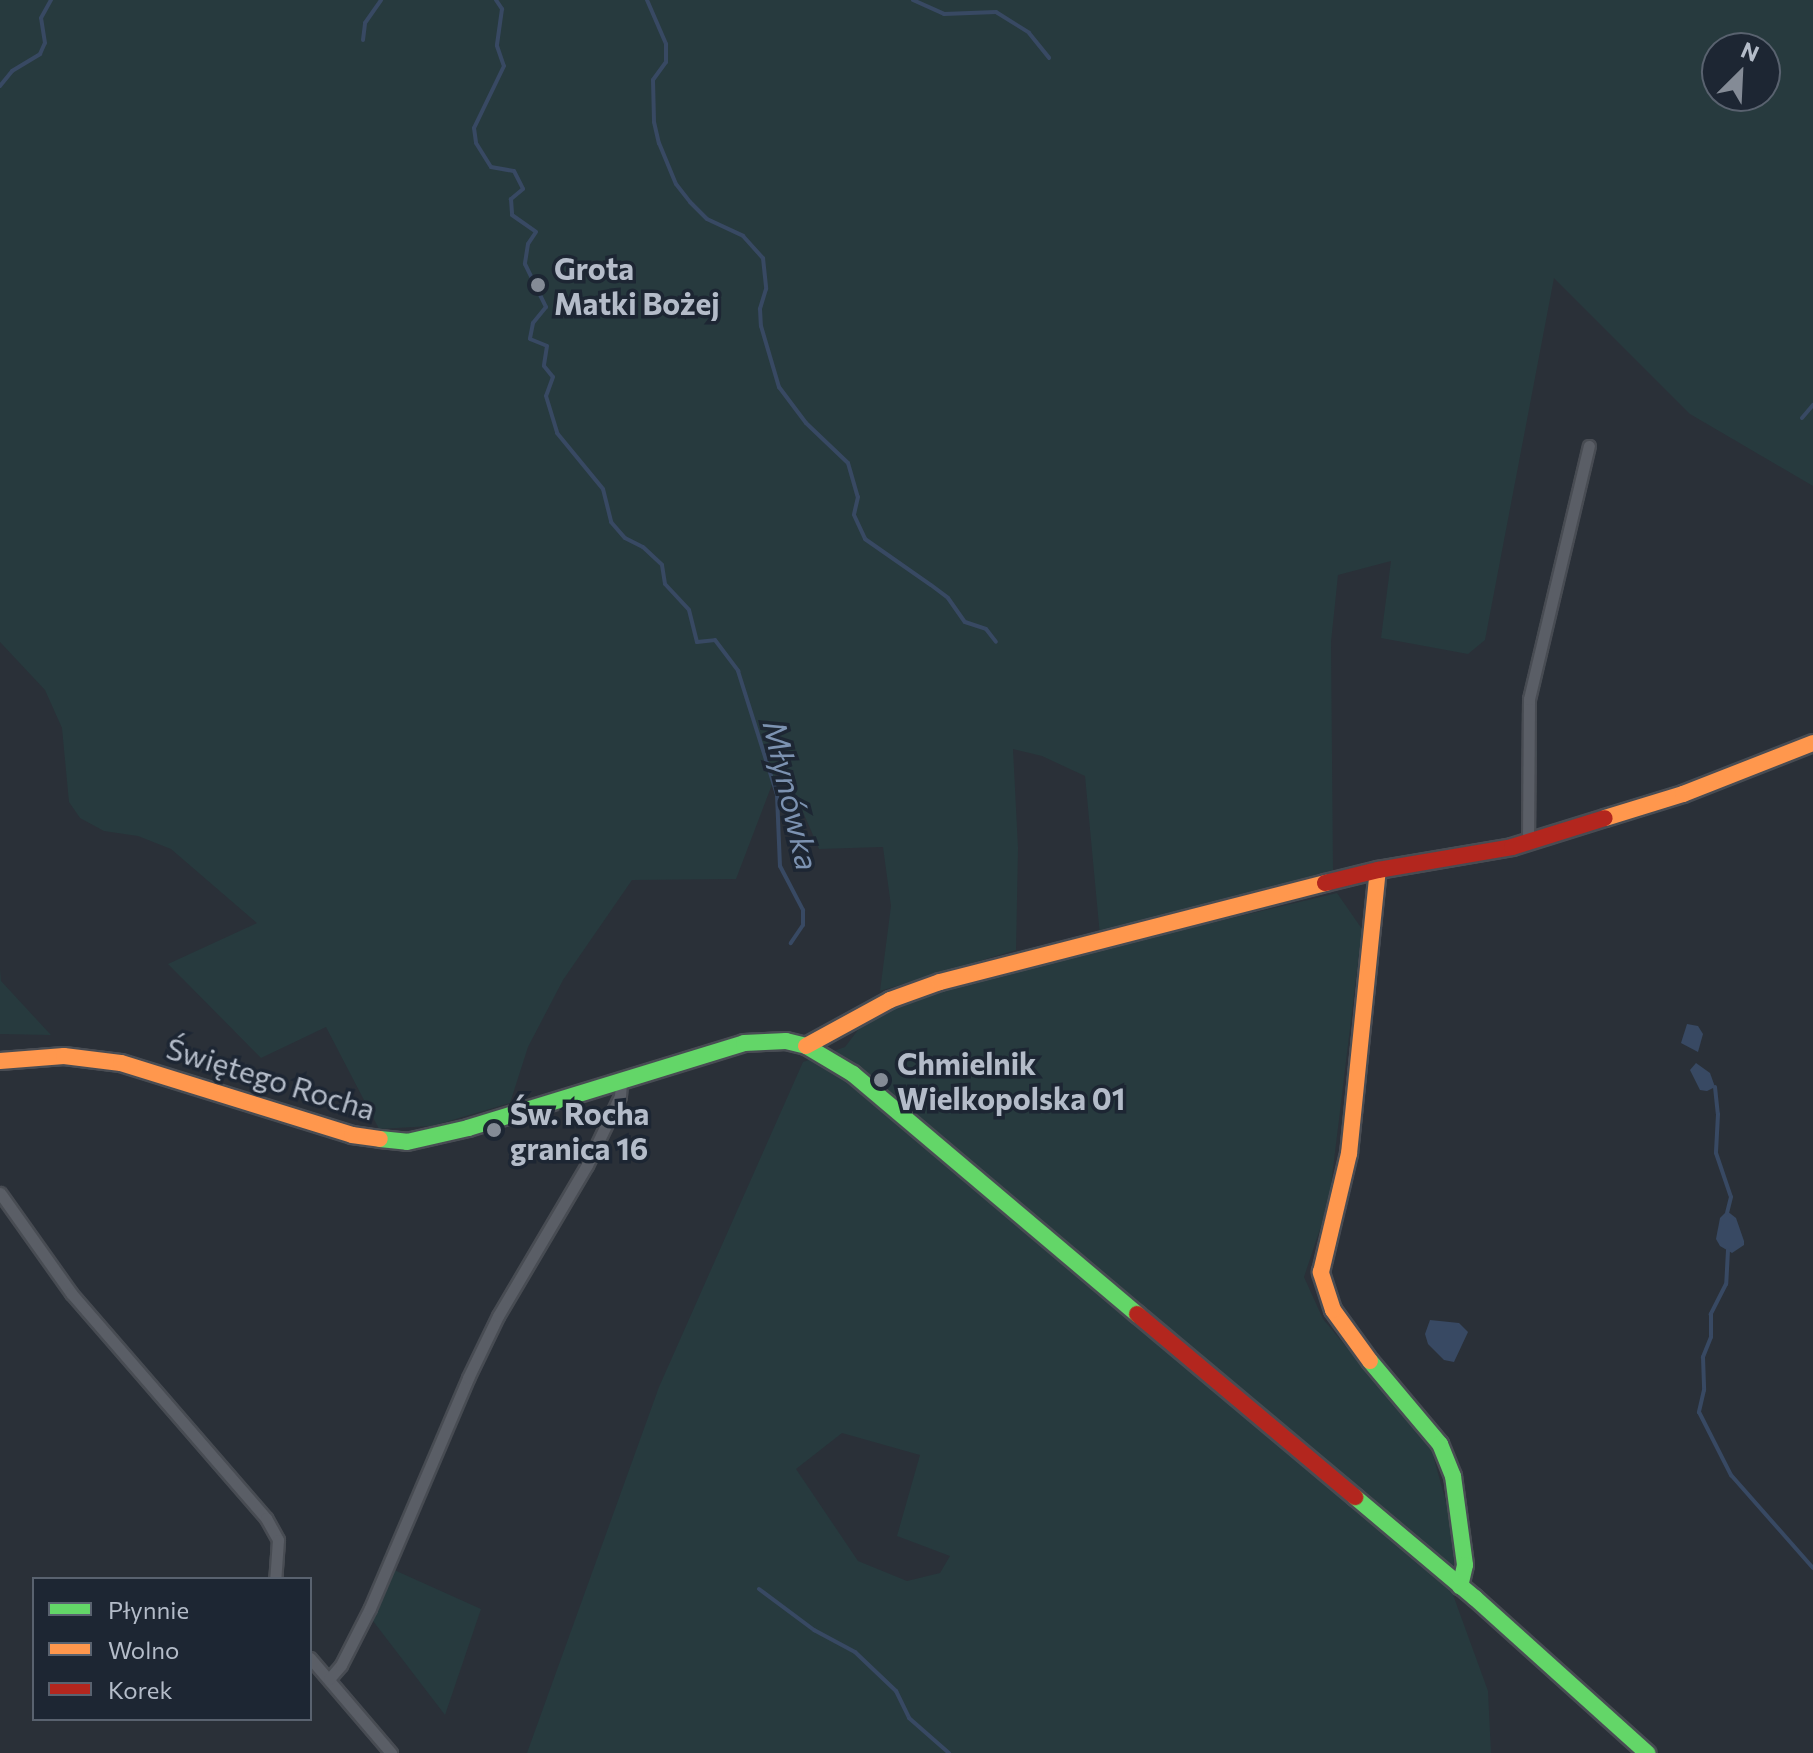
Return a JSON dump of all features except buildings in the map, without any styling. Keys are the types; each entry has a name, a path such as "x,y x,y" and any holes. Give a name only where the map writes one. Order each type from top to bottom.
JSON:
{"street":[{"path":"1528,842 1529,699 1589,446"},
{"path":"806,1046 890,1000 940,982 1378,870 1528,842 1683,794 1813,743"},
{"path":"1378,870 1349,1154 1321,1272 1333,1310 1348,1335 1440,1444 1453,1476 1461,1518 1465,1565 1460,1586"},
{"name":"Świętego Rocha","path":"0,1061 64,1056 121,1063 352,1135 394,1143 431,1138 744,1043 786,1041 806,1046"},
{"path":"806,1046 853,1074 1460,1586 1647,1753"},
{"path":"329,1679 341,1665 370,1608 468,1378 498,1316 587,1165 620,1096 621,1080"},
{"path":"0,1193 71,1293 266,1518 278,1540 275,1577"},
{"path":"312,1660 391,1753"}],"green space":[{"path":"0,0 1813,0 1813,486 1690,414 1554,278 1485,640 1468,654 1381,638 1391,561 1338,575 1331,642 1333,871 1100,936 1085,776 1042,756 1013,749 1018,848 1016,950 880,991 891,906 883,847 819,849 781,761 736,879 632,880 563,980 528,1047 510,1103 432,1126 379,1129 326,1027 261,1058 168,964 257,923 171,849 138,836 104,831 80,818 69,802 62,728 45,690 0,642"},
{"path":"1337,893 1362,929 1329,1202 1304,1277 1323,1319 1431,1448 1451,1520 1454,1561 1452,1592 1488,1691 1491,1753 527,1753 659,1387 803,1062 845,1047 864,1022 904,1003 1029,966","holes":["842,1433 920,1455 897,1536 950,1556 940,1573 907,1581 858,1561 796,1469"]},
{"path":"0,969 1,981 51,1035 0,1034"},
{"path":"392,1569 481,1609 445,1715 370,1617"}],"water":[{"path":"1687,1024 1698,1026 1703,1034 1698,1052 1681,1043"},
{"path":"1696,1063 1710,1073 1715,1087 1700,1090 1690,1070"},
{"path":"1727,1211 1736,1218 1744,1241 1744,1245 1732,1253 1720,1246 1716,1239 1720,1218"},
{"path":"1430,1320 1459,1323 1468,1332 1454,1362 1444,1360 1428,1344 1425,1334"}],"waterway":[{"path":"0,86 12,71 40,54 45,43 41,18 51,0"},
{"path":"363,40 365,23 381,0"},
{"name":"Młynówka","path":"496,0 502,9 497,46 504,66 474,128 476,143 491,167 514,171 523,189 511,199 512,215 536,232 528,244 525,264 546,307 533,323 530,339 547,346 544,366 553,377 546,396 557,433 603,489 611,522 625,538 643,547 662,565 665,584 689,610 697,642 715,640 738,671 777,795 780,866 803,910 803,925 791,943"},
{"path":"647,0 666,44 666,62 653,80 654,122 659,143 676,184 690,202 707,219 743,236 763,258 766,289 760,309 761,326 779,387 806,423 848,463 858,497 854,515 865,539 948,598 965,622 986,629 996,642"},
{"path":"913,0 944,14 996,12 1029,33 1049,58"},
{"path":"1802,418 1813,405"},
{"path":"1715,1087 1718,1114 1716,1153 1731,1197 1727,1213"},
{"path":"1728,1250 1726,1284 1711,1314 1711,1337 1703,1357 1704,1390 1699,1412 1731,1475 1813,1568"},
{"path":"759,1589 814,1630 855,1652 896,1691 909,1718 949,1753"}],"traffic: fast":[{"path":"380,1139 407,1142 468,1128 744,1043 786,1041 806,1046 853,1074 1137,1314"},
{"path":"1370,1361 1440,1444 1453,1476 1465,1565 1460,1586"},
{"path":"1355,1497 1475,1598 1647,1753"}],"traffic: slow":[{"path":"1605,818 1683,794 1813,743"},
{"path":"1370,1361 1333,1310 1321,1272 1349,1154 1378,870"},
{"path":"806,1046 890,1000 940,982 1325,883"},
{"path":"0,1061 64,1056 121,1063 352,1135 380,1139"}],"traffic: jam":[{"path":"1325,883 1378,870 1512,847 1605,818"},
{"path":"1137,1314 1355,1497"}],"place":[{"name":"Grota Matki Bożej","path":"538,285"},
{"name":"Chmielnik Wielkopolska 01","path":"881,1080"},
{"name":"Św. Rocha granica 16","path":"494,1130"}]}
